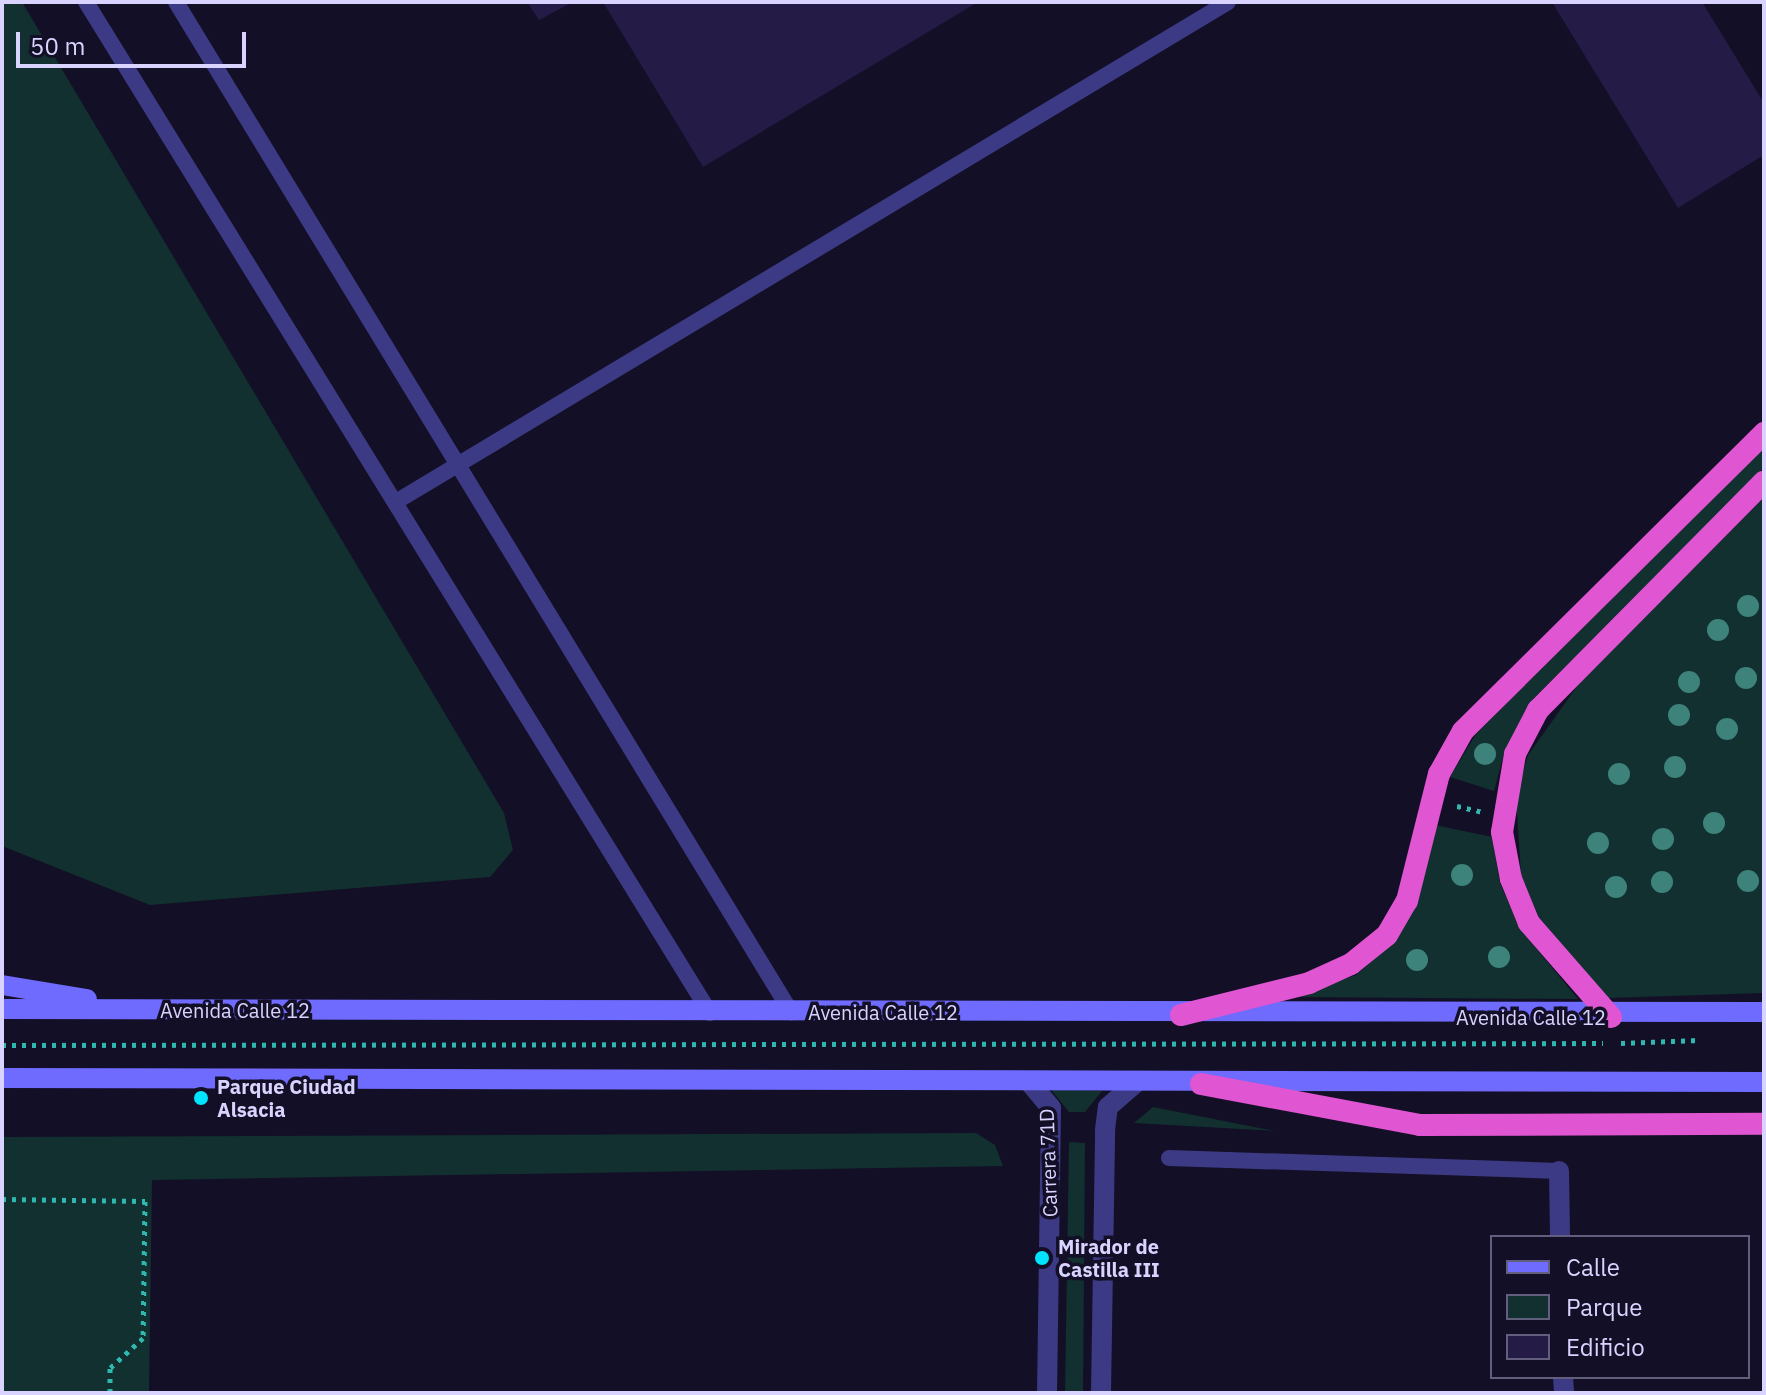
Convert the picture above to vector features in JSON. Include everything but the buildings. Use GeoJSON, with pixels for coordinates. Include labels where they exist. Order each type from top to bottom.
{"type":"FeatureCollection","features":[{"type":"Feature","properties":{"kind":"highway"},"geometry":{"type":"LineString","coordinates":[[1181,1015],[1309,983],[1351,964],[1387,935],[1407,901],[1439,774],[1463,731],[1764,433]]}},
{"type":"Feature","properties":{"kind":"highway"},"geometry":{"type":"LineString","coordinates":[[1611,1017],[1529,923],[1511,879],[1502,832],[1515,754],[1538,710],[1764,482]]}},
{"type":"Feature","properties":{"kind":"highway"},"geometry":{"type":"LineString","coordinates":[[1201,1084],[1420,1125],[1764,1124]]}},
{"type":"Feature","properties":{"kind":"main road"},"geometry":{"type":"LineString","coordinates":[[2,985],[150,1010]]}},
{"type":"Feature","properties":{"kind":"main road","name":"Avenida Calle 12"},"geometry":{"type":"LineString","coordinates":[[2,1009],[1611,1017],[1764,1012]]}},
{"type":"Feature","properties":{"kind":"main road"},"geometry":{"type":"LineString","coordinates":[[2,1078],[1031,1084],[1609,1085],[1764,1082]]}},
{"type":"Feature","properties":{"kind":"street"},"geometry":{"type":"LineString","coordinates":[[1101,1393],[1105,1130],[1108,1107],[1136,1083]]}},
{"type":"Feature","properties":{"kind":"street","name":"Carrera 71D"},"geometry":{"type":"LineString","coordinates":[[1031,1084],[1051,1108],[1047,1393]]}},
{"type":"Feature","properties":{"kind":"street"},"geometry":{"type":"LineString","coordinates":[[1559,1171],[1560,1235]]}},
{"type":"Feature","properties":{"kind":"lane"},"geometry":{"type":"LineString","coordinates":[[86,2],[399,500],[710,1013]]}},
{"type":"Feature","properties":{"kind":"lane"},"geometry":{"type":"LineString","coordinates":[[176,2],[455,467],[791,1012]]}},
{"type":"Feature","properties":{"kind":"lane"},"geometry":{"type":"LineString","coordinates":[[399,500],[1228,2]]}},
{"type":"Feature","properties":{"kind":"lane"},"geometry":{"type":"LineString","coordinates":[[1169,1158],[1559,1171]]}},
{"type":"Feature","properties":{"kind":"path"},"geometry":{"type":"LineString","coordinates":[[1441,802],[1491,814]]}},
{"type":"Feature","properties":{"kind":"path"},"geometry":{"type":"LineString","coordinates":[[2,1045],[1611,1043],[1718,1039]]}},
{"type":"Feature","properties":{"kind":"path"},"geometry":{"type":"LineString","coordinates":[[2,1199],[145,1201],[143,1338],[110,1368],[110,1393]]}},
{"type":"Feature","properties":{"kind":"green space"},"geometry":{"type":"Polygon","coordinates":[[[2,2],[22,2],[504,813],[513,850],[490,877],[150,905],[2,846],[2,2]]]}},
{"type":"Feature","properties":{"kind":"green space"},"geometry":{"type":"Polygon","coordinates":[[[1764,448],[1764,467],[1531,701],[1505,750],[1494,791],[1450,777],[1476,734],[1764,448]]]}},
{"type":"Feature","properties":{"kind":"green space"},"geometry":{"type":"Polygon","coordinates":[[[1764,498],[1764,993],[1608,998],[1539,917],[1521,875],[1516,796],[1528,755],[1583,678],[1764,498]]]}},
{"type":"Feature","properties":{"kind":"green space"},"geometry":{"type":"Polygon","coordinates":[[[1435,825],[1492,837],[1500,883],[1520,929],[1578,999],[1292,997],[1356,975],[1394,942],[1418,902],[1435,825]]]}},
{"type":"Feature","properties":{"kind":"green space"},"geometry":{"type":"Polygon","coordinates":[[[1052,1091],[1102,1091],[1085,1112],[1069,1112],[1052,1091]]]}},
{"type":"Feature","properties":{"kind":"green space"},"geometry":{"type":"Polygon","coordinates":[[[1153,1107],[1275,1131],[1134,1123],[1153,1107]]]}},
{"type":"Feature","properties":{"kind":"green space"},"geometry":{"type":"Polygon","coordinates":[[[976,1133],[995,1145],[1003,1166],[152,1180],[149,1393],[2,1393],[2,1137],[976,1133]]]}},
{"type":"Feature","properties":{"kind":"green space"},"geometry":{"type":"Polygon","coordinates":[[[1069,1142],[1085,1143],[1083,1393],[1065,1393],[1069,1142]]]}},
{"type":"Feature","properties":{"kind":"place","name":"Parque Ciudad Alsacia"},"geometry":{"type":"Point","coordinates":[201,1098]}},
{"type":"Feature","properties":{"kind":"place","name":"Mirador de Castilla III"},"geometry":{"type":"Point","coordinates":[1042,1258]}}]}
